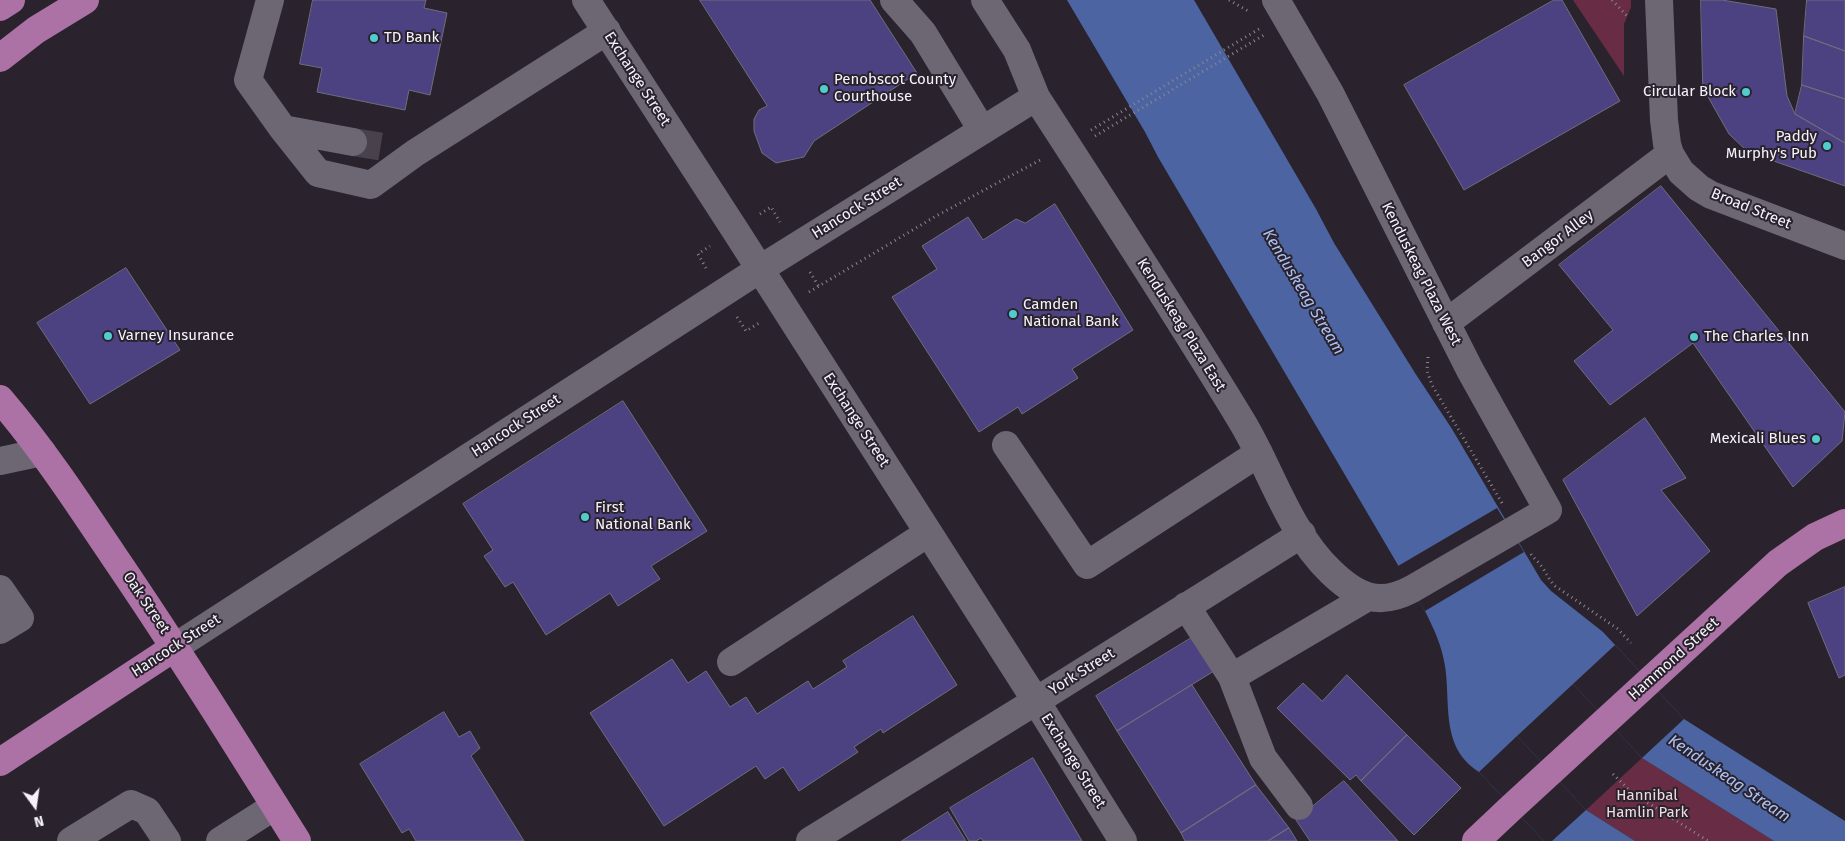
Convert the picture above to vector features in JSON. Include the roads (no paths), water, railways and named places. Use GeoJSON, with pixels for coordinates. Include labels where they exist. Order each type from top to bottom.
{"type":"FeatureCollection","features":[{"type":"Feature","properties":{"kind":"main road"},"geometry":{"type":"LineString","coordinates":[[0,7],[11,0]]}},
{"type":"Feature","properties":{"kind":"main road"},"geometry":{"type":"LineString","coordinates":[[0,58],[36,30],[85,0]]}},
{"type":"Feature","properties":{"kind":"main road","name":"Oak Street"},"geometry":{"type":"LineString","coordinates":[[0,399],[66,484],[175,647],[297,841]]}},
{"type":"Feature","properties":{"kind":"main road","name":"Hammond Street"},"geometry":{"type":"LineString","coordinates":[[1476,841],[1778,563],[1815,537],[1845,523]]}},
{"type":"Feature","properties":{"kind":"main road","name":"Hancock Street"},"geometry":{"type":"LineString","coordinates":[[0,762],[175,647]]}},
{"type":"Feature","properties":{"kind":"street"},"geometry":{"type":"LineString","coordinates":[[270,0],[248,80],[283,129],[318,173],[371,185],[415,153],[607,32]]}},
{"type":"Feature","properties":{"kind":"street","name":"Exchange Street"},"geometry":{"type":"LineString","coordinates":[[586,0],[1036,701],[1123,841]]}},
{"type":"Feature","properties":{"kind":"street"},"geometry":{"type":"LineString","coordinates":[[894,0],[923,32],[982,130]]}},
{"type":"Feature","properties":{"kind":"street","name":"Kenduskeag Plaza East"},"geometry":{"type":"LineString","coordinates":[[985,0],[1017,50],[1036,96],[1078,141],[1241,420],[1302,534],[1330,572],[1350,588],[1368,597],[1377,599],[1396,596],[1412,589],[1509,520]]}},
{"type":"Feature","properties":{"kind":"street","name":"Kenduskeag Plaza West"},"geometry":{"type":"LineString","coordinates":[[1276,0],[1330,93],[1470,370],[1548,510],[1509,520]]}},
{"type":"Feature","properties":{"kind":"street"},"geometry":{"type":"LineString","coordinates":[[1659,0],[1664,120],[1670,154]]}},
{"type":"Feature","properties":{"kind":"street","name":"Hancock Street"},"geometry":{"type":"LineString","coordinates":[[175,647],[760,269],[1036,96]]}},
{"type":"Feature","properties":{"kind":"street"},"geometry":{"type":"LineString","coordinates":[[283,129],[353,142]]}},
{"type":"Feature","properties":{"kind":"street"},"geometry":{"type":"LineString","coordinates":[[384,147],[415,153]]}},
{"type":"Feature","properties":{"kind":"street","name":"Bangor Alley"},"geometry":{"type":"LineString","coordinates":[[1446,323],[1670,154]]}},
{"type":"Feature","properties":{"kind":"street","name":"Broad Street"},"geometry":{"type":"LineString","coordinates":[[1670,154],[1675,164],[1689,180],[1711,194],[1845,246]]}},
{"type":"Feature","properties":{"kind":"street"},"geometry":{"type":"LineString","coordinates":[[1006,445],[1087,565],[1259,453]]}},
{"type":"Feature","properties":{"kind":"street"},"geometry":{"type":"LineString","coordinates":[[0,461],[42,452]]}},
{"type":"Feature","properties":{"kind":"street"},"geometry":{"type":"LineString","coordinates":[[731,662],[928,533]]}},
{"type":"Feature","properties":{"kind":"street","name":"York Street"},"geometry":{"type":"LineString","coordinates":[[810,841],[1302,534]]}},
{"type":"Feature","properties":{"kind":"street"},"geometry":{"type":"LineString","coordinates":[[0,590],[20,618],[0,630]]}},
{"type":"Feature","properties":{"kind":"street"},"geometry":{"type":"LineString","coordinates":[[1232,676],[1368,597]]}},
{"type":"Feature","properties":{"kind":"street"},"geometry":{"type":"LineString","coordinates":[[1186,606],[1232,676],[1263,758],[1299,806]]}},
{"type":"Feature","properties":{"kind":"street"},"geometry":{"type":"LineString","coordinates":[[71,841],[131,804],[147,811],[167,841]]}},
{"type":"Feature","properties":{"kind":"street"},"geometry":{"type":"LineString","coordinates":[[220,841],[275,806]]}},
{"type":"Feature","properties":{"kind":"water","name":"Kenduskeag Stream"},"geometry":{"type":"Polygon","coordinates":[[[1067,0],[1194,0],[1334,243],[1452,429],[1541,580],[1551,591],[1603,632],[1684,719],[1845,821],[1845,841],[1774,841],[1642,758],[1573,684],[1517,736],[1586,810],[1635,841],[1544,841],[1479,772],[1467,762],[1458,750],[1453,737],[1448,710],[1444,659],[1425,611],[1067,0]]]}},
{"type":"Feature","properties":{"kind":"tunnel"},"geometry":{"type":"LineString","coordinates":[[353,142],[384,147]]}},
{"type":"Feature","properties":{"kind":"place","name":"TD Bank"},"geometry":{"type":"Point","coordinates":[374,38]}},
{"type":"Feature","properties":{"kind":"place","name":"Penobscot County Courthouse"},"geometry":{"type":"Point","coordinates":[824,89]}},
{"type":"Feature","properties":{"kind":"place","name":"Circular Block"},"geometry":{"type":"Point","coordinates":[1746,92]}},
{"type":"Feature","properties":{"kind":"place","name":"Paddy Murphy's Pub"},"geometry":{"type":"Point","coordinates":[1827,146]}},
{"type":"Feature","properties":{"kind":"place","name":"Camden National Bank"},"geometry":{"type":"Point","coordinates":[1013,314]}},
{"type":"Feature","properties":{"kind":"place","name":"Varney Insurance"},"geometry":{"type":"Point","coordinates":[108,336]}},
{"type":"Feature","properties":{"kind":"place","name":"The Charles Inn"},"geometry":{"type":"Point","coordinates":[1694,337]}},
{"type":"Feature","properties":{"kind":"place","name":"Mexicali Blues"},"geometry":{"type":"Point","coordinates":[1816,439]}},
{"type":"Feature","properties":{"kind":"place","name":"First National Bank"},"geometry":{"type":"Point","coordinates":[585,517]}},
{"type":"Feature","properties":{"kind":"park label","name":"Hannibal Hamlin Park"},"geometry":{"type":"Point","coordinates":[1647,804]}}]}
